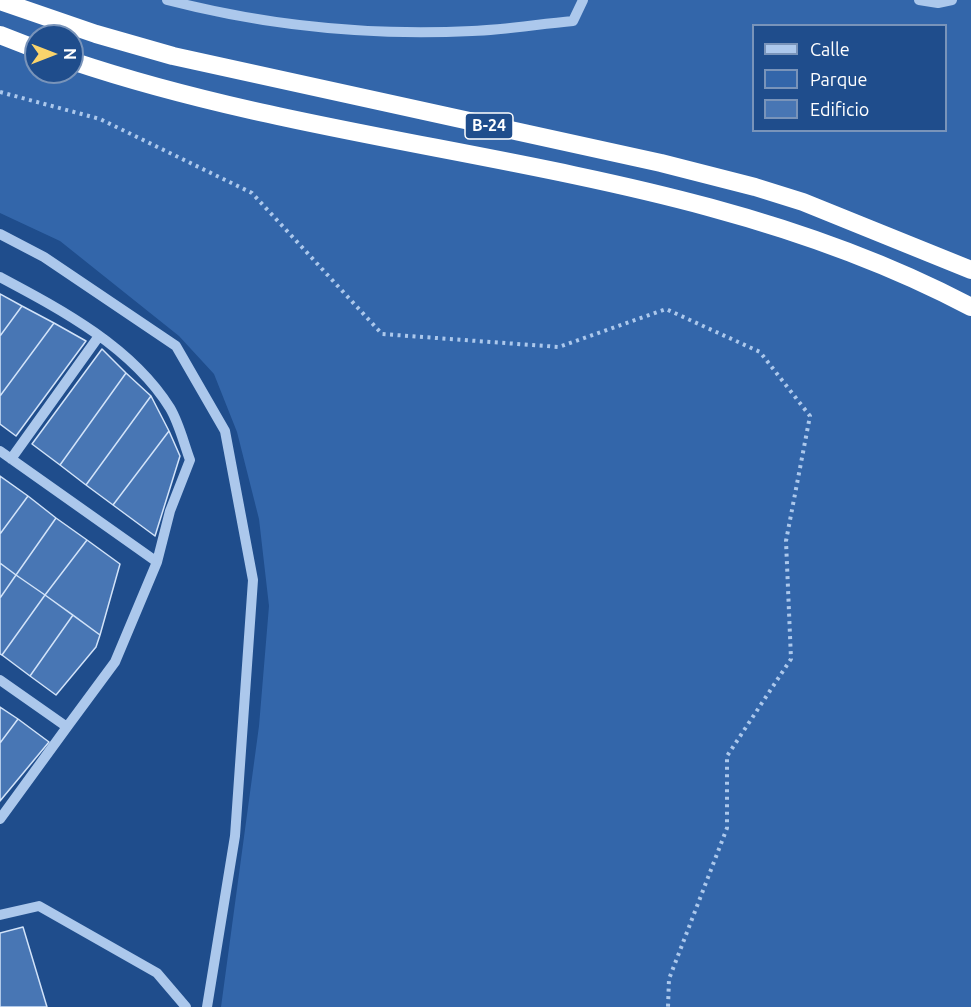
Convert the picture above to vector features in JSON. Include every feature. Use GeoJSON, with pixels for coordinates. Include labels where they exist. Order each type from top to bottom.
{"type":"FeatureCollection","features":[{"type":"Feature","properties":{"kind":"highway","name":"B-24"},"geometry":{"type":"LineString","coordinates":[[0,1],[96,34],[173,56],[661,163],[755,187],[813,206],[971,270]]}},
{"type":"Feature","properties":{"kind":"highway"},"geometry":{"type":"LineString","coordinates":[[0,35],[24,44]]}},
{"type":"Feature","properties":{"kind":"highway","name":"B-24"},"geometry":{"type":"LineString","coordinates":[[84,64],[286,117],[651,192],[744,217],[849,252],[971,308]]}},
{"type":"Feature","properties":{"kind":"street"},"geometry":{"type":"LineString","coordinates":[[167,0],[227,16],[361,32],[473,31],[573,21],[584,0]]}},
{"type":"Feature","properties":{"kind":"street"},"geometry":{"type":"LineString","coordinates":[[919,0],[938,3],[952,0]]}},
{"type":"Feature","properties":{"kind":"street"},"geometry":{"type":"LineString","coordinates":[[0,234],[44,257],[176,346],[225,431],[253,580],[235,836],[207,1007]]}},
{"type":"Feature","properties":{"kind":"street"},"geometry":{"type":"LineString","coordinates":[[0,277],[42,299],[128,358],[170,409],[190,460],[170,511],[157,562],[115,662],[0,819]]}},
{"type":"Feature","properties":{"kind":"street"},"geometry":{"type":"LineString","coordinates":[[11,459],[99,336]]}},
{"type":"Feature","properties":{"kind":"street"},"geometry":{"type":"LineString","coordinates":[[0,451],[157,562]]}},
{"type":"Feature","properties":{"kind":"street"},"geometry":{"type":"LineString","coordinates":[[0,680],[67,727]]}},
{"type":"Feature","properties":{"kind":"street"},"geometry":{"type":"LineString","coordinates":[[0,915],[39,906],[157,973],[186,1007]]}},
{"type":"Feature","properties":{"kind":"path"},"geometry":{"type":"LineString","coordinates":[[0,92],[100,118],[252,194],[382,334],[559,347],[666,309],[760,352],[810,416],[786,541],[791,659],[727,756],[727,828],[669,979],[668,1007]]}},
{"type":"Feature","properties":{"kind":"green space"},"geometry":{"type":"Polygon","coordinates":[[[0,0],[971,0],[971,1007],[221,1007],[259,726],[269,606],[259,519],[237,432],[214,374],[179,336],[60,241],[0,213],[0,0]]]}},
{"type":"Feature","properties":{"kind":"building"},"geometry":{"type":"Polygon","coordinates":[[[0,294],[22,306],[0,336],[0,294]]]}},
{"type":"Feature","properties":{"kind":"building"},"geometry":{"type":"Polygon","coordinates":[[[22,306],[54,323],[0,396],[0,336],[22,306]]]}},
{"type":"Feature","properties":{"kind":"building"},"geometry":{"type":"Polygon","coordinates":[[[54,323],[86,341],[16,436],[0,424],[0,396],[54,323]]]}},
{"type":"Feature","properties":{"kind":"building"},"geometry":{"type":"Polygon","coordinates":[[[102,349],[126,373],[60,465],[32,444],[102,349]]]}},
{"type":"Feature","properties":{"kind":"building"},"geometry":{"type":"Polygon","coordinates":[[[126,373],[151,396],[86,485],[60,465],[126,373]]]}},
{"type":"Feature","properties":{"kind":"building"},"geometry":{"type":"Polygon","coordinates":[[[151,396],[169,431],[113,505],[86,485],[151,396]]]}},
{"type":"Feature","properties":{"kind":"building"},"geometry":{"type":"Polygon","coordinates":[[[169,431],[180,456],[155,536],[113,505],[169,431]]]}},
{"type":"Feature","properties":{"kind":"building"},"geometry":{"type":"Polygon","coordinates":[[[0,476],[28,496],[0,534],[0,476]]]}},
{"type":"Feature","properties":{"kind":"building"},"geometry":{"type":"Polygon","coordinates":[[[28,496],[56,518],[16,575],[0,563],[0,534],[28,496]]]}},
{"type":"Feature","properties":{"kind":"building"},"geometry":{"type":"Polygon","coordinates":[[[56,518],[87,540],[45,595],[16,575],[56,518]]]}},
{"type":"Feature","properties":{"kind":"building"},"geometry":{"type":"Polygon","coordinates":[[[87,540],[120,564],[100,635],[45,595],[87,540]]]}},
{"type":"Feature","properties":{"kind":"building"},"geometry":{"type":"Polygon","coordinates":[[[0,563],[16,575],[0,598],[0,563]]]}},
{"type":"Feature","properties":{"kind":"building"},"geometry":{"type":"Polygon","coordinates":[[[16,575],[45,595],[2,655],[0,654],[0,598],[16,575]]]}},
{"type":"Feature","properties":{"kind":"building"},"geometry":{"type":"Polygon","coordinates":[[[45,595],[73,615],[30,676],[2,655],[45,595]]]}},
{"type":"Feature","properties":{"kind":"building"},"geometry":{"type":"Polygon","coordinates":[[[73,615],[100,635],[96,647],[56,695],[30,676],[73,615]]]}},
{"type":"Feature","properties":{"kind":"building"},"geometry":{"type":"Polygon","coordinates":[[[0,707],[18,719],[0,743],[0,707]]]}},
{"type":"Feature","properties":{"kind":"building"},"geometry":{"type":"Polygon","coordinates":[[[18,719],[49,742],[0,801],[0,743],[18,719]]]}},
{"type":"Feature","properties":{"kind":"building"},"geometry":{"type":"Polygon","coordinates":[[[23,927],[47,1007],[0,1007],[0,933],[23,927]]]}}]}
